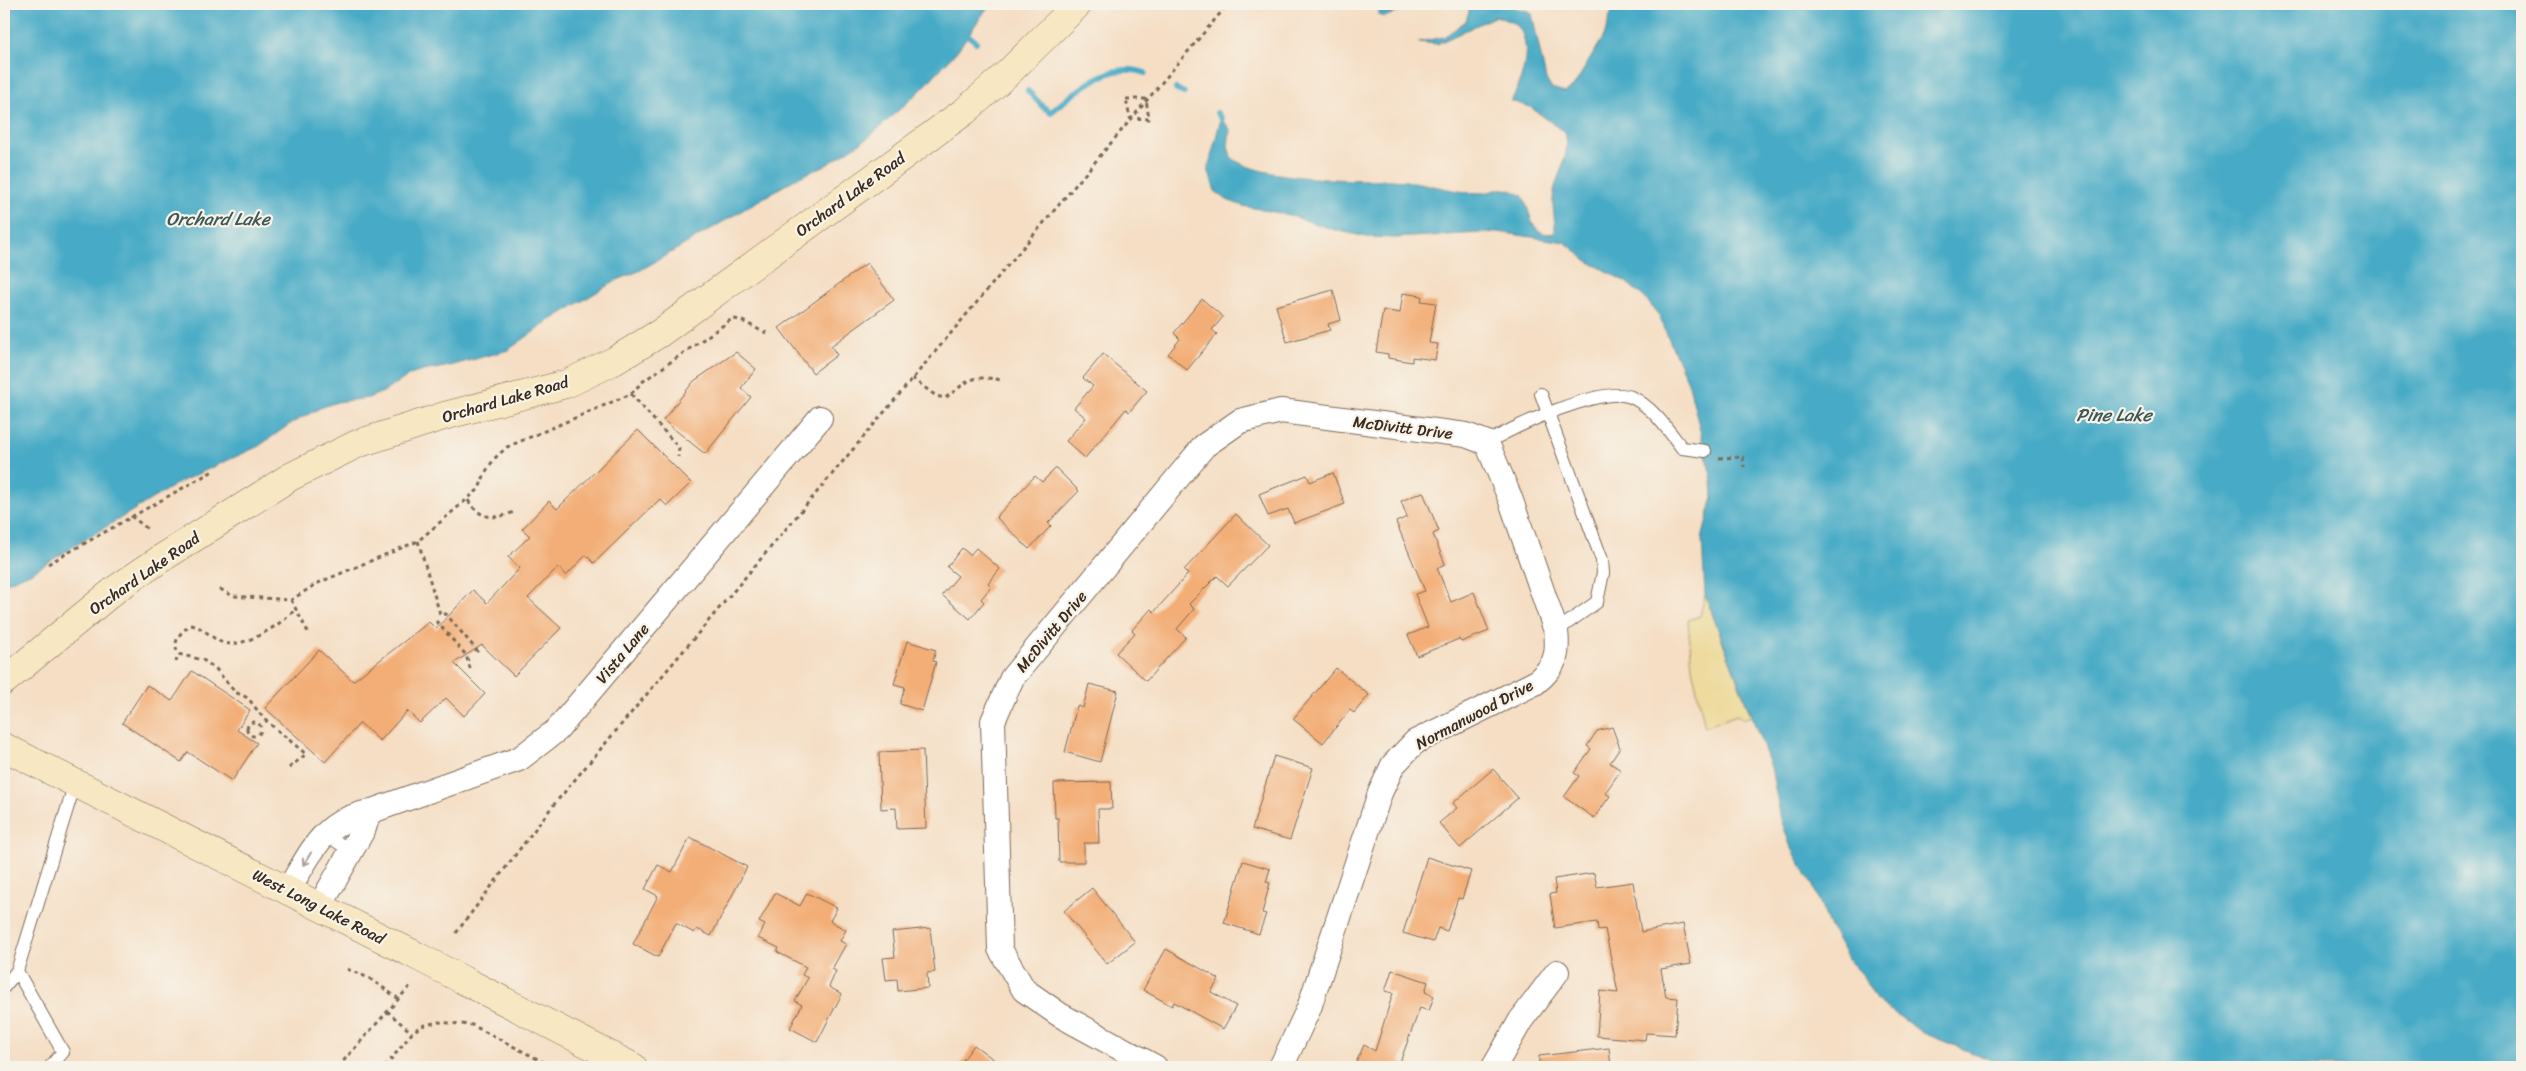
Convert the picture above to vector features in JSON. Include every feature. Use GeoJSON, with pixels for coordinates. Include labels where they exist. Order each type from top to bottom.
{"type":"FeatureCollection","features":[{"type":"Feature","properties":{"kind":"main road","name":"Orchard Lake Road"},"geometry":{"type":"LineString","coordinates":[[4,681],[116,588],[290,477],[357,444],[444,416],[566,384],[614,361],[660,332],[965,111],[1009,72],[1078,4]]}},
{"type":"Feature","properties":{"kind":"main road","name":"West Long Lake Road"},"geometry":{"type":"LineString","coordinates":[[4,747],[320,906],[633,1067]]}},
{"type":"Feature","properties":{"kind":"street","name":"McDivitt Drive"},"geometry":{"type":"LineString","coordinates":[[1155,1067],[1060,1015],[1024,990],[1000,950],[993,721],[1012,678],[1204,446],[1240,421],[1281,411],[1466,435],[1487,443]]}},
{"type":"Feature","properties":{"kind":"street","name":"Vista Lane"},"geometry":{"type":"LineString","coordinates":[[288,890],[333,825],[348,817],[369,812],[519,759],[557,730],[820,418]]}},
{"type":"Feature","properties":{"kind":"street","name":"Normanwood Drive"},"geometry":{"type":"LineString","coordinates":[[1280,1067],[1308,1008],[1380,793],[1394,765],[1416,742],[1535,683],[1549,672],[1558,650],[1556,631],[1510,498],[1487,443]]}},
{"type":"Feature","properties":{"kind":"street"},"geometry":{"type":"LineString","coordinates":[[320,906],[364,828],[369,812]]}},
{"type":"Feature","properties":{"kind":"street"},"geometry":{"type":"LineString","coordinates":[[1494,1067],[1521,1020],[1557,972]]}},
{"type":"Feature","properties":{"kind":"lane"},"geometry":{"type":"LineString","coordinates":[[1541,394],[1602,560],[1603,573],[1597,602],[1556,631]]}},
{"type":"Feature","properties":{"kind":"lane"},"geometry":{"type":"LineString","coordinates":[[1487,443],[1500,434],[1588,399],[1616,394],[1631,397],[1648,409],[1682,448],[1705,451]]}},
{"type":"Feature","properties":{"kind":"lane"},"geometry":{"type":"LineString","coordinates":[[4,986],[17,972],[75,783]]}},
{"type":"Feature","properties":{"kind":"lane"},"geometry":{"type":"LineString","coordinates":[[325,834],[351,851]]}},
{"type":"Feature","properties":{"kind":"lane"},"geometry":{"type":"LineString","coordinates":[[17,972],[63,1052],[50,1067]]}},
{"type":"Feature","properties":{"kind":"path"},"geometry":{"type":"LineString","coordinates":[[456,933],[551,808],[1130,118],[1228,4]]}},
{"type":"Feature","properties":{"kind":"path"},"geometry":{"type":"LineString","coordinates":[[1130,118],[1126,99],[1146,99]]}},
{"type":"Feature","properties":{"kind":"path"},"geometry":{"type":"LineString","coordinates":[[1130,118],[1149,119],[1146,99]]}},
{"type":"Feature","properties":{"kind":"path"},"geometry":{"type":"LineString","coordinates":[[220,590],[233,596],[291,600],[318,583],[418,541],[480,489],[485,473],[494,459],[507,447],[631,394],[642,382],[732,319],[742,321],[756,331],[768,333]]}},
{"type":"Feature","properties":{"kind":"path"},"geometry":{"type":"LineString","coordinates":[[912,378],[936,396],[945,398],[972,378],[1001,380]]}},
{"type":"Feature","properties":{"kind":"path"},"geometry":{"type":"LineString","coordinates":[[631,394],[679,448],[678,457]]}},
{"type":"Feature","properties":{"kind":"path"},"geometry":{"type":"LineString","coordinates":[[1716,458],[1743,457],[1744,466]]}},
{"type":"Feature","properties":{"kind":"path"},"geometry":{"type":"LineString","coordinates":[[48,564],[213,471]]}},
{"type":"Feature","properties":{"kind":"path"},"geometry":{"type":"LineString","coordinates":[[468,500],[478,512],[491,518],[503,517],[516,511]]}},
{"type":"Feature","properties":{"kind":"path"},"geometry":{"type":"LineString","coordinates":[[131,516],[148,530]]}},
{"type":"Feature","properties":{"kind":"path"},"geometry":{"type":"LineString","coordinates":[[418,541],[420,554],[440,614],[446,614],[479,653]]}},
{"type":"Feature","properties":{"kind":"path"},"geometry":{"type":"LineString","coordinates":[[291,600],[308,632]]}},
{"type":"Feature","properties":{"kind":"path"},"geometry":{"type":"LineString","coordinates":[[176,662],[178,654],[175,648],[178,637],[191,625],[199,626],[222,643],[237,644],[250,640],[284,620],[295,610]]}},
{"type":"Feature","properties":{"kind":"path"},"geometry":{"type":"LineString","coordinates":[[436,621],[466,656],[472,671]]}},
{"type":"Feature","properties":{"kind":"path"},"geometry":{"type":"LineString","coordinates":[[178,654],[203,660],[216,669],[235,692],[248,698],[263,717],[306,754],[289,768]]}},
{"type":"Feature","properties":{"kind":"path"},"geometry":{"type":"LineString","coordinates":[[259,724],[252,722],[248,725],[250,734],[256,736],[259,734],[261,727],[259,724],[263,717]]}},
{"type":"Feature","properties":{"kind":"path"},"geometry":{"type":"LineString","coordinates":[[347,969],[369,978],[398,998]]}},
{"type":"Feature","properties":{"kind":"path"},"geometry":{"type":"LineString","coordinates":[[338,1067],[410,986]]}},
{"type":"Feature","properties":{"kind":"path"},"geometry":{"type":"LineString","coordinates":[[387,1011],[412,1033]]}},
{"type":"Feature","properties":{"kind":"path"},"geometry":{"type":"LineString","coordinates":[[385,1067],[412,1033],[427,1024],[466,1023],[553,1067]]}},
{"type":"Feature","properties":{"kind":"sand"},"geometry":{"type":"Polygon","coordinates":[[[1705,595],[1751,716],[1743,719],[1737,715],[1705,727],[1692,668],[1688,620],[1700,616],[1705,595]]]}},
{"type":"Feature","properties":{"kind":"water","name":"Orchard Lake"},"geometry":{"type":"Polygon","coordinates":[[[4,4],[990,4],[957,51],[921,90],[869,137],[828,164],[795,179],[639,271],[615,281],[549,321],[508,350],[450,366],[422,371],[410,375],[383,392],[368,398],[337,402],[320,408],[290,424],[259,446],[178,483],[32,572],[4,584],[4,4]]]}},
{"type":"Feature","properties":{"kind":"water"},"geometry":{"type":"Polygon","coordinates":[[[1382,4],[1421,4],[1384,17],[1378,15],[1382,4]]]}},
{"type":"Feature","properties":{"kind":"water","name":"Pine Lake"},"geometry":{"type":"Polygon","coordinates":[[[1471,4],[1513,4],[1516,8],[1532,14],[1546,79],[1551,88],[1565,92],[1573,87],[1604,36],[1614,4],[2522,4],[2522,1067],[2008,1067],[1921,1032],[1876,1000],[1862,974],[1850,962],[1830,927],[1813,886],[1790,845],[1781,819],[1771,767],[1705,595],[1702,539],[1713,497],[1712,480],[1689,385],[1658,314],[1644,297],[1626,282],[1586,260],[1565,242],[1498,232],[1395,238],[1367,237],[1335,230],[1289,215],[1243,206],[1227,200],[1215,191],[1208,169],[1221,118],[1230,129],[1228,146],[1231,157],[1244,165],[1262,171],[1307,178],[1402,181],[1458,191],[1484,193],[1500,189],[1509,190],[1522,195],[1536,228],[1547,234],[1555,233],[1554,190],[1565,158],[1567,141],[1565,132],[1530,107],[1511,101],[1519,84],[1525,62],[1524,40],[1521,31],[1515,24],[1496,16],[1437,44],[1418,42],[1444,37],[1466,21],[1471,4]]]}},
{"type":"Feature","properties":{"kind":"building"},"geometry":{"type":"Polygon","coordinates":[[[867,263],[894,300],[831,346],[837,355],[813,373],[779,328],[867,263]]]}},
{"type":"Feature","properties":{"kind":"building"},"geometry":{"type":"Polygon","coordinates":[[[1333,290],[1341,320],[1328,324],[1330,330],[1287,342],[1276,306],[1333,290]]]}},
{"type":"Feature","properties":{"kind":"building"},"geometry":{"type":"Polygon","coordinates":[[[1403,293],[1422,296],[1421,301],[1436,303],[1429,343],[1438,344],[1435,360],[1412,357],[1412,362],[1388,358],[1388,354],[1376,352],[1383,310],[1400,313],[1403,293]]]}},
{"type":"Feature","properties":{"kind":"building"},"geometry":{"type":"Polygon","coordinates":[[[1202,299],[1223,317],[1212,330],[1217,334],[1187,370],[1168,354],[1180,339],[1174,333],[1202,299]]]}},
{"type":"Feature","properties":{"kind":"building"},"geometry":{"type":"Polygon","coordinates":[[[736,352],[756,369],[741,388],[751,397],[705,454],[663,420],[694,381],[736,352]]]}},
{"type":"Feature","properties":{"kind":"building"},"geometry":{"type":"Polygon","coordinates":[[[1103,354],[1147,391],[1129,412],[1126,409],[1085,458],[1066,441],[1086,418],[1074,408],[1093,386],[1083,378],[1103,354]]]}},
{"type":"Feature","properties":{"kind":"building"},"geometry":{"type":"Polygon","coordinates":[[[638,430],[691,483],[667,506],[660,499],[594,563],[586,555],[566,576],[558,567],[528,598],[561,628],[514,676],[482,645],[454,663],[485,694],[464,716],[446,698],[420,723],[407,711],[380,741],[360,723],[325,762],[265,708],[319,650],[353,681],[429,622],[436,629],[473,590],[487,603],[520,568],[508,557],[530,536],[522,529],[549,501],[557,509],[638,430]]]}},
{"type":"Feature","properties":{"kind":"building"},"geometry":{"type":"Polygon","coordinates":[[[1056,468],[1079,491],[1048,523],[1051,526],[1029,549],[996,517],[1035,476],[1042,482],[1056,468]]]}},
{"type":"Feature","properties":{"kind":"building"},"geometry":{"type":"Polygon","coordinates":[[[1333,473],[1345,504],[1294,523],[1288,509],[1268,516],[1259,494],[1307,475],[1310,482],[1333,473]]]}},
{"type":"Feature","properties":{"kind":"building"},"geometry":{"type":"Polygon","coordinates":[[[1423,492],[1439,531],[1433,534],[1445,564],[1437,568],[1451,602],[1474,592],[1489,631],[1461,642],[1459,639],[1417,656],[1408,635],[1428,627],[1415,594],[1425,591],[1396,522],[1407,517],[1401,501],[1423,492]]]}},
{"type":"Feature","properties":{"kind":"building"},"geometry":{"type":"Polygon","coordinates":[[[1236,514],[1268,545],[1228,586],[1217,576],[1189,604],[1194,609],[1177,629],[1186,637],[1146,681],[1116,653],[1135,633],[1132,630],[1151,609],[1154,612],[1188,574],[1184,570],[1236,514]]]}},
{"type":"Feature","properties":{"kind":"building"},"geometry":{"type":"Polygon","coordinates":[[[962,548],[970,555],[976,548],[1000,569],[988,584],[991,587],[981,599],[984,602],[970,619],[942,595],[958,576],[947,567],[962,548]]]}},
{"type":"Feature","properties":{"kind":"building"},"geometry":{"type":"Polygon","coordinates":[[[907,641],[936,650],[933,661],[936,662],[922,711],[900,704],[905,687],[894,684],[907,641]]]}},
{"type":"Feature","properties":{"kind":"building"},"geometry":{"type":"Polygon","coordinates":[[[1336,668],[1369,695],[1354,713],[1350,710],[1323,743],[1293,719],[1336,668]]]}},
{"type":"Feature","properties":{"kind":"building"},"geometry":{"type":"Polygon","coordinates":[[[192,671],[250,710],[237,730],[257,743],[232,781],[188,752],[181,762],[122,723],[147,685],[172,701],[192,671]]]}},
{"type":"Feature","properties":{"kind":"building"},"geometry":{"type":"Polygon","coordinates":[[[1089,684],[1118,691],[1100,762],[1065,752],[1077,706],[1083,708],[1089,684]]]}},
{"type":"Feature","properties":{"kind":"building"},"geometry":{"type":"Polygon","coordinates":[[[1612,727],[1620,748],[1610,763],[1621,770],[1605,793],[1610,796],[1594,818],[1564,797],[1579,776],[1574,773],[1591,749],[1587,746],[1597,731],[1612,727]]]}},
{"type":"Feature","properties":{"kind":"building"},"geometry":{"type":"Polygon","coordinates":[[[923,750],[926,828],[897,829],[896,808],[881,809],[879,752],[923,750]]]}},
{"type":"Feature","properties":{"kind":"building"},"geometry":{"type":"Polygon","coordinates":[[[1274,756],[1313,768],[1290,840],[1252,829],[1274,756]]]}},
{"type":"Feature","properties":{"kind":"building"},"geometry":{"type":"Polygon","coordinates":[[[1493,769],[1518,798],[1460,848],[1439,823],[1457,808],[1453,803],[1493,769]]]}},
{"type":"Feature","properties":{"kind":"building"},"geometry":{"type":"Polygon","coordinates":[[[1111,782],[1112,809],[1098,809],[1099,843],[1084,843],[1084,862],[1059,862],[1058,818],[1055,818],[1054,783],[1111,782]]]}},
{"type":"Feature","properties":{"kind":"building"},"geometry":{"type":"Polygon","coordinates":[[[690,837],[747,867],[711,936],[697,929],[694,933],[676,923],[658,957],[633,944],[658,896],[645,889],[658,865],[672,872],[690,837]]]}},
{"type":"Feature","properties":{"kind":"building"},"geometry":{"type":"Polygon","coordinates":[[[1427,857],[1471,871],[1462,899],[1458,898],[1447,931],[1438,928],[1433,942],[1403,933],[1427,857]]]}},
{"type":"Feature","properties":{"kind":"building"},"geometry":{"type":"Polygon","coordinates":[[[1243,861],[1270,869],[1266,882],[1270,883],[1262,913],[1266,914],[1259,934],[1224,923],[1243,861]]]}},
{"type":"Feature","properties":{"kind":"building"},"geometry":{"type":"Polygon","coordinates":[[[1594,873],[1597,887],[1633,882],[1641,932],[1683,924],[1691,964],[1661,969],[1666,997],[1678,998],[1675,1035],[1646,1033],[1645,1040],[1597,1036],[1600,991],[1618,993],[1605,929],[1598,930],[1597,922],[1555,928],[1550,894],[1556,893],[1554,879],[1594,873]]]}},
{"type":"Feature","properties":{"kind":"building"},"geometry":{"type":"Polygon","coordinates":[[[1092,888],[1135,942],[1107,964],[1064,911],[1092,888]]]}},
{"type":"Feature","properties":{"kind":"building"},"geometry":{"type":"Polygon","coordinates":[[[775,893],[800,906],[807,893],[837,908],[830,921],[846,930],[840,941],[846,944],[832,969],[836,971],[829,987],[842,994],[817,1042],[790,1028],[802,1005],[795,1001],[808,978],[802,975],[806,967],[777,952],[779,948],[758,938],[765,925],[759,922],[775,893]]]}},
{"type":"Feature","properties":{"kind":"building"},"geometry":{"type":"Polygon","coordinates":[[[930,928],[935,972],[927,973],[928,988],[898,991],[897,979],[886,980],[883,958],[895,957],[892,932],[930,928]]]}},
{"type":"Feature","properties":{"kind":"building"},"geometry":{"type":"Polygon","coordinates":[[[1166,949],[1219,979],[1211,992],[1236,1006],[1223,1029],[1174,1002],[1172,1006],[1143,990],[1166,949]]]}},
{"type":"Feature","properties":{"kind":"building"},"geometry":{"type":"Polygon","coordinates":[[[1392,970],[1428,982],[1425,992],[1434,996],[1429,1011],[1420,1008],[1400,1062],[1411,1067],[1354,1067],[1364,1045],[1375,1051],[1393,993],[1385,991],[1392,970]]]}},
{"type":"Feature","properties":{"kind":"building"},"geometry":{"type":"Polygon","coordinates":[[[974,1045],[1004,1067],[958,1067],[974,1045]]]}},
{"type":"Feature","properties":{"kind":"building"},"geometry":{"type":"Polygon","coordinates":[[[1609,1048],[1611,1067],[1539,1067],[1539,1056],[1609,1048]]]}},
{"type":"Feature","properties":{"kind":"waterway"},"geometry":{"type":"LineString","coordinates":[[968,35],[976,42]]}},
{"type":"Feature","properties":{"kind":"waterway"},"geometry":{"type":"LineString","coordinates":[[1028,91],[1043,107],[1051,112],[1082,87],[1106,74],[1119,70],[1145,73]]}},
{"type":"Feature","properties":{"kind":"waterway"},"geometry":{"type":"LineString","coordinates":[[1176,89],[1184,93]]}},
{"type":"Feature","properties":{"kind":"waterway"},"geometry":{"type":"LineString","coordinates":[[1217,113],[1221,118]]}}]}
